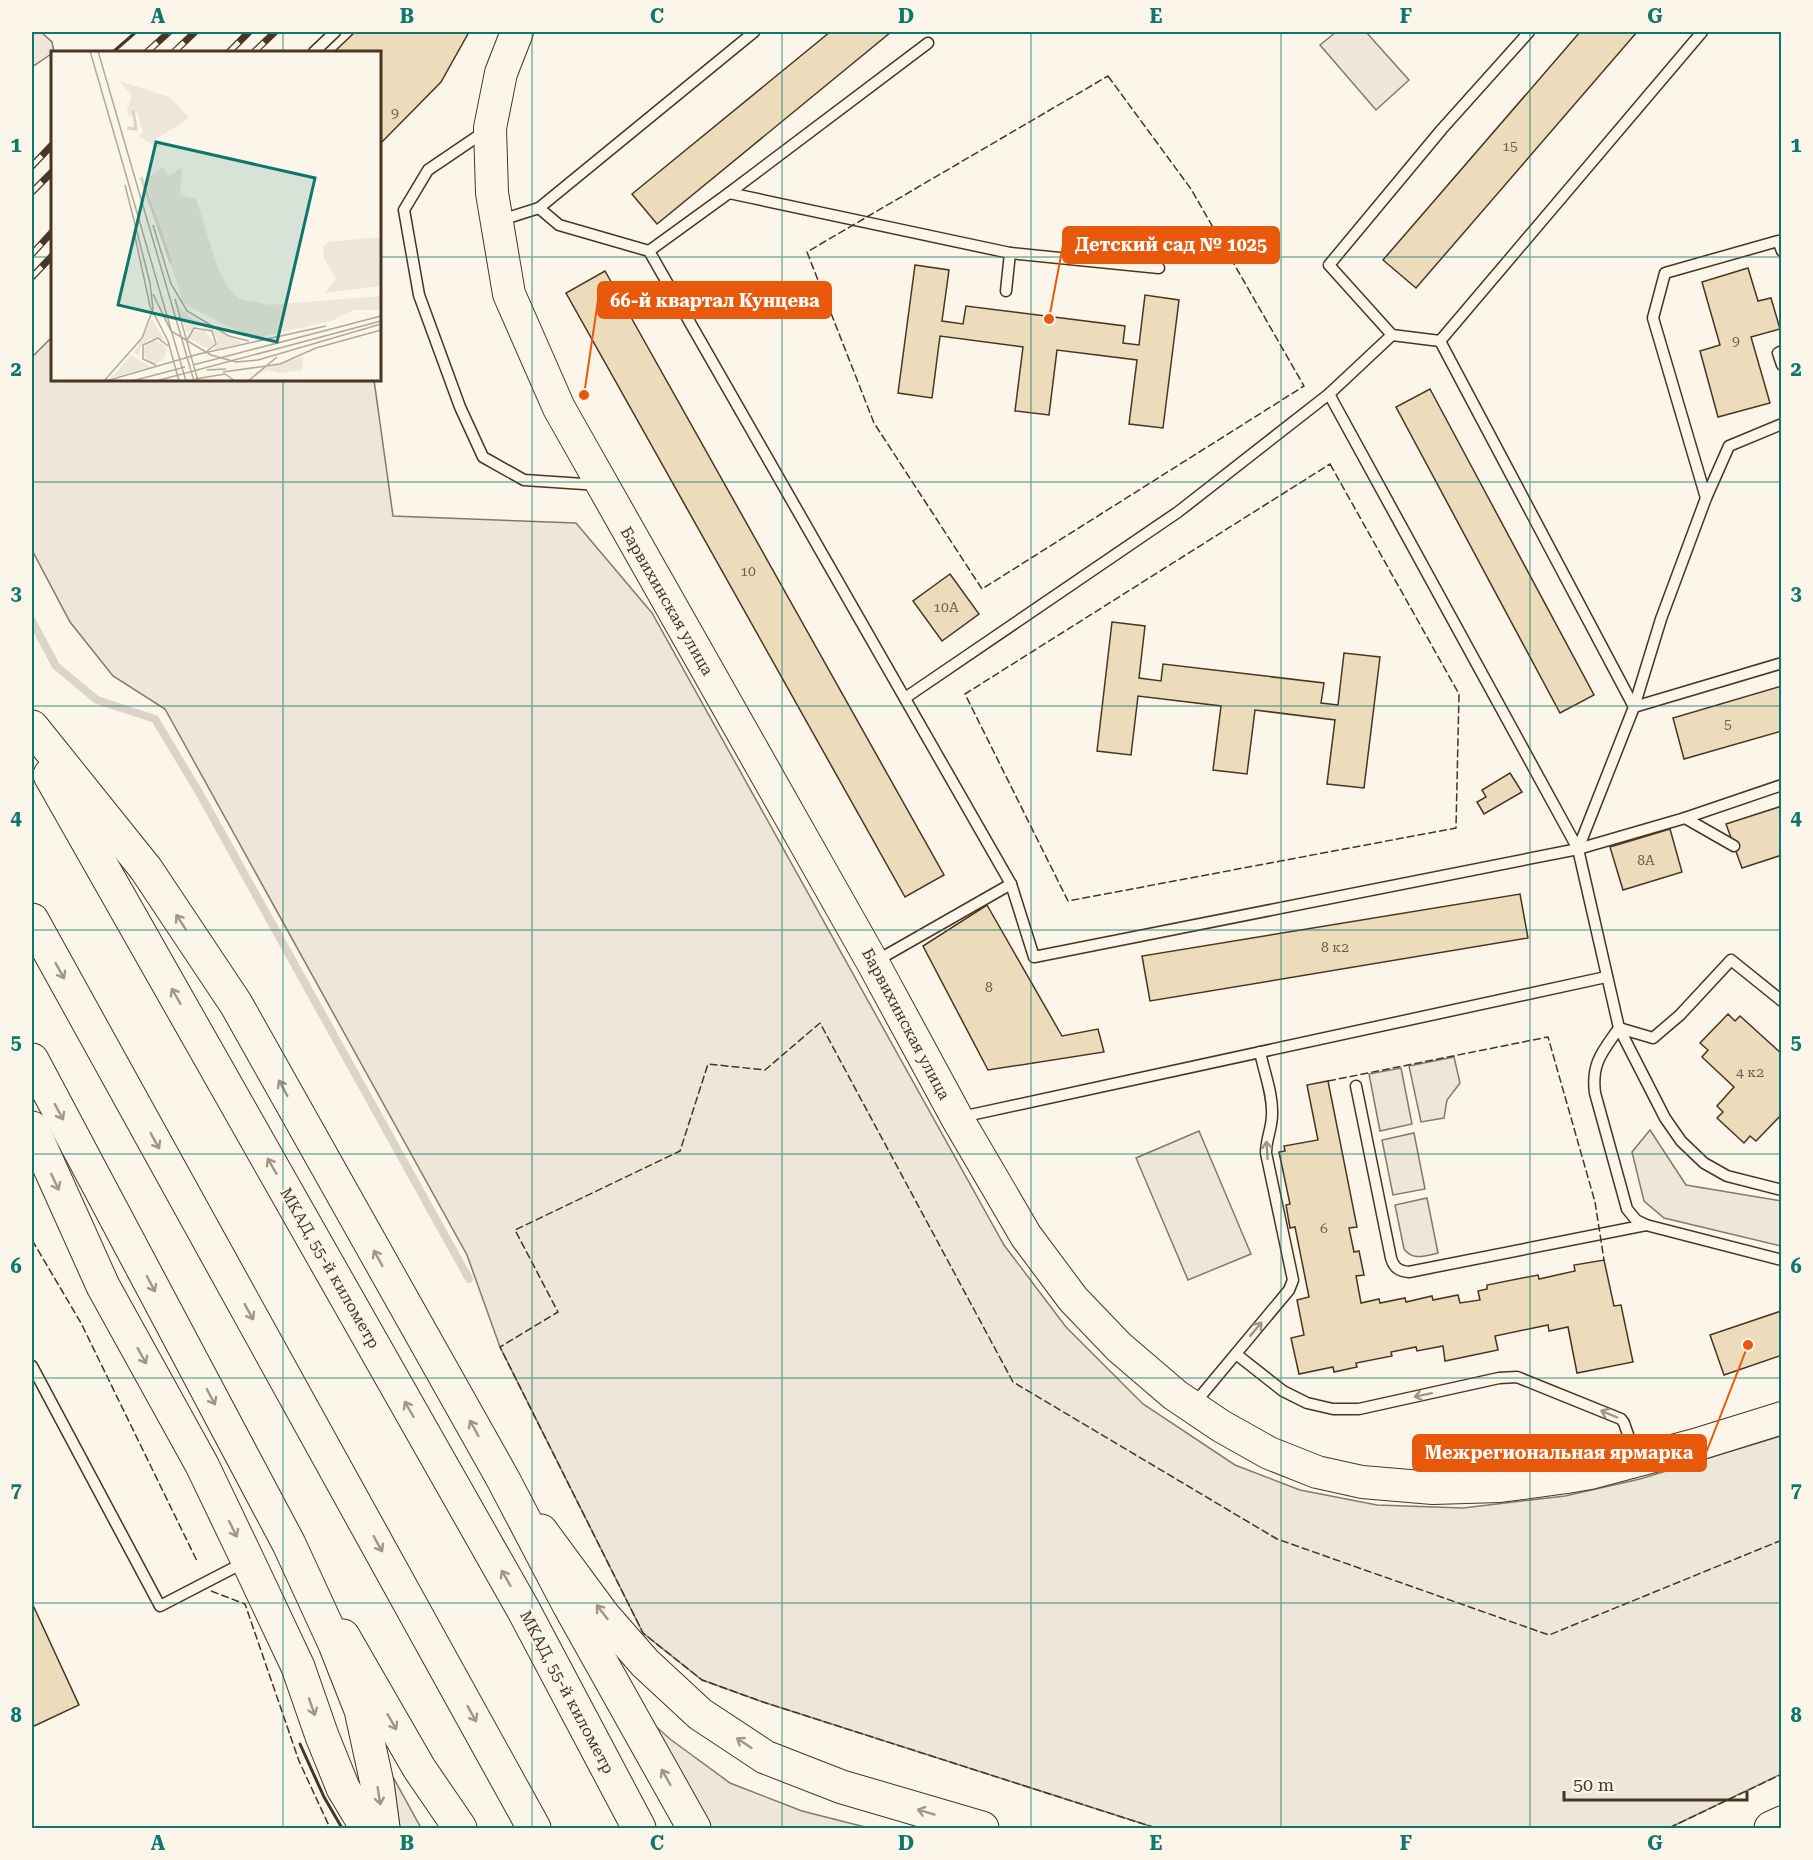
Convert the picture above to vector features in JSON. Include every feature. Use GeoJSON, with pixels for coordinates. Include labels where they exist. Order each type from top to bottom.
{"type":"FeatureCollection","features":[{"type":"Feature","properties":{"kind":"main road"},"geometry":{"type":"LineString","coordinates":[[32,727],[146,869],[236,1004],[694,1828]]}},
{"type":"Feature","properties":{"kind":"main road","name":"МКАД, 55-й километр"},"geometry":{"type":"LineString","coordinates":[[32,742],[523,1609],[639,1828]]}},
{"type":"Feature","properties":{"kind":"main road"},"geometry":{"type":"LineString","coordinates":[[32,920],[534,1828]]}},
{"type":"Feature","properties":{"kind":"main road"},"geometry":{"type":"LineString","coordinates":[[32,1060],[289,1544],[419,1768],[460,1828]]}},
{"type":"Feature","properties":{"kind":"main road"},"geometry":{"type":"LineString","coordinates":[[32,1128],[103,1286],[201,1465],[248,1561],[298,1667],[343,1788],[367,1828]]}},
{"type":"Feature","properties":{"kind":"main road"},"geometry":{"type":"LineString","coordinates":[[502,1479],[603,1615],[645,1663],[700,1714],[765,1757],[842,1787],[982,1828]]}},
{"type":"Feature","properties":{"kind":"main road"},"geometry":{"type":"LineString","coordinates":[[289,1544],[335,1644],[361,1710],[377,1783],[383,1828]]}},
{"type":"Feature","properties":{"kind":"main road"},"geometry":{"type":"LineString","coordinates":[[1771,1828],[1782,1823]]}},
{"type":"Feature","properties":{"kind":"street","name":"Барвихинская улица"},"geometry":{"type":"LineString","coordinates":[[517,32],[501,73],[490,128],[492,193],[509,294],[559,408],[873,963],[957,1118],[1026,1236],[1073,1299],[1119,1347],[1174,1395],[1221,1426],[1269,1453],[1317,1472],[1362,1482],[1433,1488],[1500,1486],[1590,1473],[1695,1445],[1782,1418]]}},
{"type":"Feature","properties":{"kind":"lane"},"geometry":{"type":"LineString","coordinates":[[315,51],[335,32]]}},
{"type":"Feature","properties":{"kind":"lane"},"geometry":{"type":"LineString","coordinates":[[496,221],[539,208],[754,32]]}},
{"type":"Feature","properties":{"kind":"lane"},"geometry":{"type":"LineString","coordinates":[[1440,342],[1392,335],[1329,265],[1442,129],[1529,32]]}},
{"type":"Feature","properties":{"kind":"lane"},"geometry":{"type":"LineString","coordinates":[[1440,342],[1702,32]]}},
{"type":"Feature","properties":{"kind":"lane"},"geometry":{"type":"LineString","coordinates":[[649,251],[729,194],[928,43]]}},
{"type":"Feature","properties":{"kind":"lane"},"geometry":{"type":"LineString","coordinates":[[490,128],[428,170],[404,210],[419,295],[460,407],[483,457],[524,480],[602,486]]}},
{"type":"Feature","properties":{"kind":"lane"},"geometry":{"type":"LineString","coordinates":[[729,194],[1010,253],[1159,268]]}},
{"type":"Feature","properties":{"kind":"lane"},"geometry":{"type":"LineString","coordinates":[[539,208],[559,225],[649,251],[1011,884],[1034,957],[1578,849],[1685,818],[1782,784]]}},
{"type":"Feature","properties":{"kind":"lane"},"geometry":{"type":"LineString","coordinates":[[1706,498],[1653,318],[1665,273],[1778,241],[1782,250]]}},
{"type":"Feature","properties":{"kind":"lane"},"geometry":{"type":"LineString","coordinates":[[1006,291],[1010,253]]}},
{"type":"Feature","properties":{"kind":"lane"},"geometry":{"type":"LineString","coordinates":[[905,698],[1178,512],[1329,394],[1392,335]]}},
{"type":"Feature","properties":{"kind":"lane"},"geometry":{"type":"LineString","coordinates":[[1440,342],[1634,707]]}},
{"type":"Feature","properties":{"kind":"lane"},"geometry":{"type":"LineString","coordinates":[[1782,351],[1778,353],[1782,365]]}},
{"type":"Feature","properties":{"kind":"lane"},"geometry":{"type":"LineString","coordinates":[[1329,394],[1578,849],[1619,1028],[1665,1118],[1681,1141],[1704,1163],[1727,1176],[1782,1191]]}},
{"type":"Feature","properties":{"kind":"lane"},"geometry":{"type":"LineString","coordinates":[[1578,849],[1634,707],[1660,620],[1706,498],[1729,446],[1782,424]]}},
{"type":"Feature","properties":{"kind":"lane"},"geometry":{"type":"LineString","coordinates":[[1634,707],[1782,663]]}},
{"type":"Feature","properties":{"kind":"lane"},"geometry":{"type":"LineString","coordinates":[[1685,818],[1734,846]]}},
{"type":"Feature","properties":{"kind":"lane"},"geometry":{"type":"LineString","coordinates":[[873,963],[1011,884]]}},
{"type":"Feature","properties":{"kind":"lane"},"geometry":{"type":"LineString","coordinates":[[1619,1028],[1653,1038],[1680,1015],[1731,960],[1782,1001]]}},
{"type":"Feature","properties":{"kind":"lane"},"geometry":{"type":"LineString","coordinates":[[957,1118],[1606,977]]}},
{"type":"Feature","properties":{"kind":"lane"},"geometry":{"type":"LineString","coordinates":[[1619,1028],[1598,1058],[1594,1086],[1627,1209],[1636,1220],[1646,1225],[1782,1260]]}},
{"type":"Feature","properties":{"kind":"lane"},"geometry":{"type":"LineString","coordinates":[[1192,1407],[1289,1290],[1293,1280],[1266,1153],[1272,1111],[1260,1052]]}},
{"type":"Feature","properties":{"kind":"lane"},"geometry":{"type":"LineString","coordinates":[[1356,1086],[1391,1258],[1396,1268],[1402,1272],[1646,1225]]}},
{"type":"Feature","properties":{"kind":"lane"},"geometry":{"type":"LineString","coordinates":[[1236,1354],[1283,1391],[1307,1403],[1333,1409],[1359,1409],[1499,1378],[1517,1377],[1621,1419],[1637,1461]]}},
{"type":"Feature","properties":{"kind":"lane"},"geometry":{"type":"LineString","coordinates":[[32,1365],[160,1606],[248,1561]]}},
{"type":"Feature","properties":{"kind":"shaded area"},"geometry":{"type":"Polygon","coordinates":[[[32,32],[41,32],[52,42],[54,51],[32,67],[32,32]]]}},
{"type":"Feature","properties":{"kind":"shaded area"},"geometry":{"type":"Polygon","coordinates":[[[1336,32],[1366,32],[1409,80],[1376,110],[1320,45],[1336,32]]]}},
{"type":"Feature","properties":{"kind":"shaded area"},"geometry":{"type":"Polygon","coordinates":[[[51,338],[51,381],[374,381],[393,516],[576,523],[652,613],[1004,1245],[1066,1327],[1143,1404],[1235,1465],[1300,1490],[1377,1505],[1463,1508],[1565,1496],[1640,1479],[1781,1436],[1781,1774],[1669,1828],[1156,1828],[763,1702],[702,1680],[643,1633],[500,1347],[467,1255],[165,709],[113,676],[70,622],[32,550],[32,357],[51,338]]]}},
{"type":"Feature","properties":{"kind":"shaded area"},"geometry":{"type":"Polygon","coordinates":[[[1454,1057],[1460,1083],[1447,1100],[1444,1118],[1421,1122],[1409,1066],[1454,1057]]]}},
{"type":"Feature","properties":{"kind":"shaded area"},"geometry":{"type":"Polygon","coordinates":[[[1401,1068],[1412,1124],[1380,1131],[1369,1074],[1401,1068]]]}},
{"type":"Feature","properties":{"kind":"shaded area"},"geometry":{"type":"Polygon","coordinates":[[[1650,1130],[1686,1185],[1781,1201],[1781,1246],[1664,1218],[1644,1201],[1632,1152],[1650,1130]]]}},
{"type":"Feature","properties":{"kind":"shaded area"},"geometry":{"type":"Polygon","coordinates":[[[1199,1131],[1251,1254],[1188,1280],[1136,1158],[1199,1131]]]}},
{"type":"Feature","properties":{"kind":"shaded area"},"geometry":{"type":"Polygon","coordinates":[[[1414,1133],[1425,1189],[1393,1195],[1382,1140],[1414,1133]]]}},
{"type":"Feature","properties":{"kind":"shaded area"},"geometry":{"type":"Polygon","coordinates":[[[1427,1198],[1438,1253],[1415,1256],[1404,1249],[1395,1205],[1427,1198]]]}},
{"type":"Feature","properties":{"kind":"shaded area"},"geometry":{"type":"Polygon","coordinates":[[[634,1707],[670,1739],[730,1783],[802,1811],[869,1828],[702,1828],[634,1707]]]}},
{"type":"Feature","properties":{"kind":"shaded area"},"geometry":{"type":"Polygon","coordinates":[[[393,1777],[421,1828],[400,1828],[393,1777]]]}},
{"type":"Feature","properties":{"kind":"building"},"geometry":{"type":"Polygon","coordinates":[[[355,32],[469,32],[441,82],[381,143],[381,51],[335,51],[355,32]]]}},
{"type":"Feature","properties":{"kind":"building"},"geometry":{"type":"Polygon","coordinates":[[[830,32],[891,32],[657,224],[632,194],[830,32]]]}},
{"type":"Feature","properties":{"kind":"building"},"geometry":{"type":"Polygon","coordinates":[[[1580,32],[1637,32],[1416,288],[1383,260],[1580,32]]]}},
{"type":"Feature","properties":{"kind":"building"},"geometry":{"type":"Polygon","coordinates":[[[915,265],[949,270],[942,321],[963,324],[966,306],[1125,326],[1123,343],[1139,345],[1145,295],[1179,300],[1163,428],[1129,424],[1137,360],[1057,350],[1049,415],[1015,411],[1023,347],[940,336],[932,398],[898,393],[915,265]]]}},
{"type":"Feature","properties":{"kind":"building"},"geometry":{"type":"Polygon","coordinates":[[[1748,268],[1758,301],[1771,298],[1780,329],[1751,337],[1770,403],[1718,417],[1700,351],[1720,345],[1702,282],[1748,268]]]}},
{"type":"Feature","properties":{"kind":"building"},"geometry":{"type":"Polygon","coordinates":[[[605,271],[944,875],[905,897],[566,293],[605,271]]]}},
{"type":"Feature","properties":{"kind":"building"},"geometry":{"type":"Polygon","coordinates":[[[1430,389],[1594,695],[1560,713],[1396,407],[1430,389]]]}},
{"type":"Feature","properties":{"kind":"building"},"geometry":{"type":"Polygon","coordinates":[[[950,574],[979,614],[942,641],[913,601],[950,574]]]}},
{"type":"Feature","properties":{"kind":"building"},"geometry":{"type":"Polygon","coordinates":[[[1112,622],[1145,626],[1139,678],[1161,681],[1163,664],[1324,683],[1321,703],[1338,705],[1344,653],[1380,657],[1364,788],[1327,784],[1335,720],[1255,710],[1247,774],[1213,770],[1221,706],[1138,696],[1131,755],[1097,751],[1112,622]]]}},
{"type":"Feature","properties":{"kind":"building"},"geometry":{"type":"Polygon","coordinates":[[[1782,686],[1782,731],[1684,759],[1673,718],[1782,686]]]}},
{"type":"Feature","properties":{"kind":"building"},"geometry":{"type":"Polygon","coordinates":[[[1510,773],[1522,792],[1484,814],[1477,802],[1486,797],[1482,790],[1510,773]]]}},
{"type":"Feature","properties":{"kind":"building"},"geometry":{"type":"Polygon","coordinates":[[[1782,806],[1782,855],[1742,868],[1726,824],[1782,806]]]}},
{"type":"Feature","properties":{"kind":"building"},"geometry":{"type":"Polygon","coordinates":[[[1670,829],[1682,872],[1623,890],[1610,847],[1670,829]]]}},
{"type":"Feature","properties":{"kind":"building"},"geometry":{"type":"Polygon","coordinates":[[[1520,894],[1528,938],[1150,1001],[1142,956],[1520,894]]]}},
{"type":"Feature","properties":{"kind":"building"},"geometry":{"type":"Polygon","coordinates":[[[987,905],[1062,1036],[1098,1029],[1104,1052],[988,1070],[923,946],[987,905]]]}},
{"type":"Feature","properties":{"kind":"building"},"geometry":{"type":"Polygon","coordinates":[[[1728,1014],[1735,1021],[1740,1016],[1782,1054],[1782,1114],[1756,1141],[1750,1136],[1744,1143],[1717,1118],[1723,1112],[1717,1106],[1734,1087],[1702,1057],[1708,1050],[1700,1043],[1728,1014]]]}},
{"type":"Feature","properties":{"kind":"building"},"geometry":{"type":"Polygon","coordinates":[[[1328,1081],[1357,1227],[1349,1228],[1354,1252],[1359,1251],[1364,1275],[1356,1276],[1361,1303],[1379,1299],[1380,1303],[1405,1298],[1406,1302],[1432,1296],[1433,1300],[1458,1295],[1460,1303],[1480,1300],[1478,1291],[1487,1289],[1487,1285],[1538,1275],[1539,1279],[1575,1271],[1574,1265],[1604,1260],[1614,1306],[1621,1305],[1633,1362],[1577,1373],[1568,1327],[1549,1331],[1548,1325],[1495,1336],[1498,1350],[1445,1361],[1443,1346],[1417,1351],[1416,1347],[1391,1352],[1392,1356],[1356,1363],[1357,1367],[1334,1372],[1333,1367],[1299,1374],[1291,1338],[1304,1335],[1297,1300],[1309,1297],[1295,1227],[1290,1228],[1286,1205],[1290,1204],[1279,1152],[1285,1151],[1284,1146],[1318,1140],[1307,1085],[1328,1081]]]}},
{"type":"Feature","properties":{"kind":"building"},"geometry":{"type":"Polygon","coordinates":[[[1781,1311],[1782,1355],[1724,1375],[1710,1335],[1781,1311]]]}},
{"type":"Feature","properties":{"kind":"building"},"geometry":{"type":"Polygon","coordinates":[[[32,1603],[79,1705],[32,1727],[32,1603]]]}},
{"type":"Feature","properties":{"kind":"waterway"},"geometry":{"type":"LineString","coordinates":[[32,621],[56,666],[97,700],[155,719],[200,794],[469,1279]]}},
{"type":"Feature","properties":{"kind":"railway"},"geometry":{"type":"LineString","coordinates":[[148,51],[169,32]]}},
{"type":"Feature","properties":{"kind":"railway"},"geometry":{"type":"LineString","coordinates":[[175,51],[195,32]]}},
{"type":"Feature","properties":{"kind":"railway"},"geometry":{"type":"LineString","coordinates":[[230,51],[249,32]]}},
{"type":"Feature","properties":{"kind":"railway"},"geometry":{"type":"LineString","coordinates":[[255,51],[275,32]]}},
{"type":"Feature","properties":{"kind":"railway"},"geometry":{"type":"LineString","coordinates":[[32,166],[51,146]]}},
{"type":"Feature","properties":{"kind":"railway"},"geometry":{"type":"LineString","coordinates":[[32,192],[51,173]]}},
{"type":"Feature","properties":{"kind":"railway"},"geometry":{"type":"LineString","coordinates":[[32,254],[51,233]]}},
{"type":"Feature","properties":{"kind":"railway"},"geometry":{"type":"LineString","coordinates":[[32,277],[51,257]]}},
{"type":"Feature","properties":{"kind":"fence"},"geometry":{"type":"LineString","coordinates":[[1108,76],[1191,189],[1304,386],[982,589],[874,423],[807,252],[1108,76]]}},
{"type":"Feature","properties":{"kind":"fence"},"geometry":{"type":"LineString","coordinates":[[1330,464],[1459,694],[1456,828],[1068,901],[965,694],[1330,464]]}},
{"type":"Feature","properties":{"kind":"fence"},"geometry":{"type":"LineString","coordinates":[[1156,1828],[763,1702],[702,1680],[643,1633],[500,1347],[558,1312],[515,1230],[680,1151],[708,1064],[765,1070],[820,1023],[1013,1382],[1277,1539],[1549,1635],[1782,1540]]}},
{"type":"Feature","properties":{"kind":"fence"},"geometry":{"type":"LineString","coordinates":[[1328,1081],[1548,1037],[1595,1202],[1604,1260]]}},
{"type":"Feature","properties":{"kind":"fence"},"geometry":{"type":"LineString","coordinates":[[32,1240],[81,1323],[197,1561]]}},
{"type":"Feature","properties":{"kind":"fence"},"geometry":{"type":"LineString","coordinates":[[211,1591],[245,1604],[299,1761],[330,1828]]}},
{"type":"Feature","properties":{"kind":"fence"},"geometry":{"type":"LineString","coordinates":[[1669,1828],[1782,1774]]}},
{"type":"Feature","properties":{"kind":"wall"},"geometry":{"type":"LineString","coordinates":[[114,51],[136,32]]}},
{"type":"Feature","properties":{"kind":"wall"},"geometry":{"type":"LineString","coordinates":[[300,1744],[324,1797],[342,1828]]}},
{"type":"Feature","properties":{"kind":"place","name":"Детский сад № 1025"},"geometry":{"type":"Point","coordinates":[1049,319]}},
{"type":"Feature","properties":{"kind":"place","name":"66-й квартал Кунцева"},"geometry":{"type":"Point","coordinates":[584,395]}},
{"type":"Feature","properties":{"kind":"place","name":"Межрегиональная ярмарка"},"geometry":{"type":"Point","coordinates":[1748,1345]}}]}
